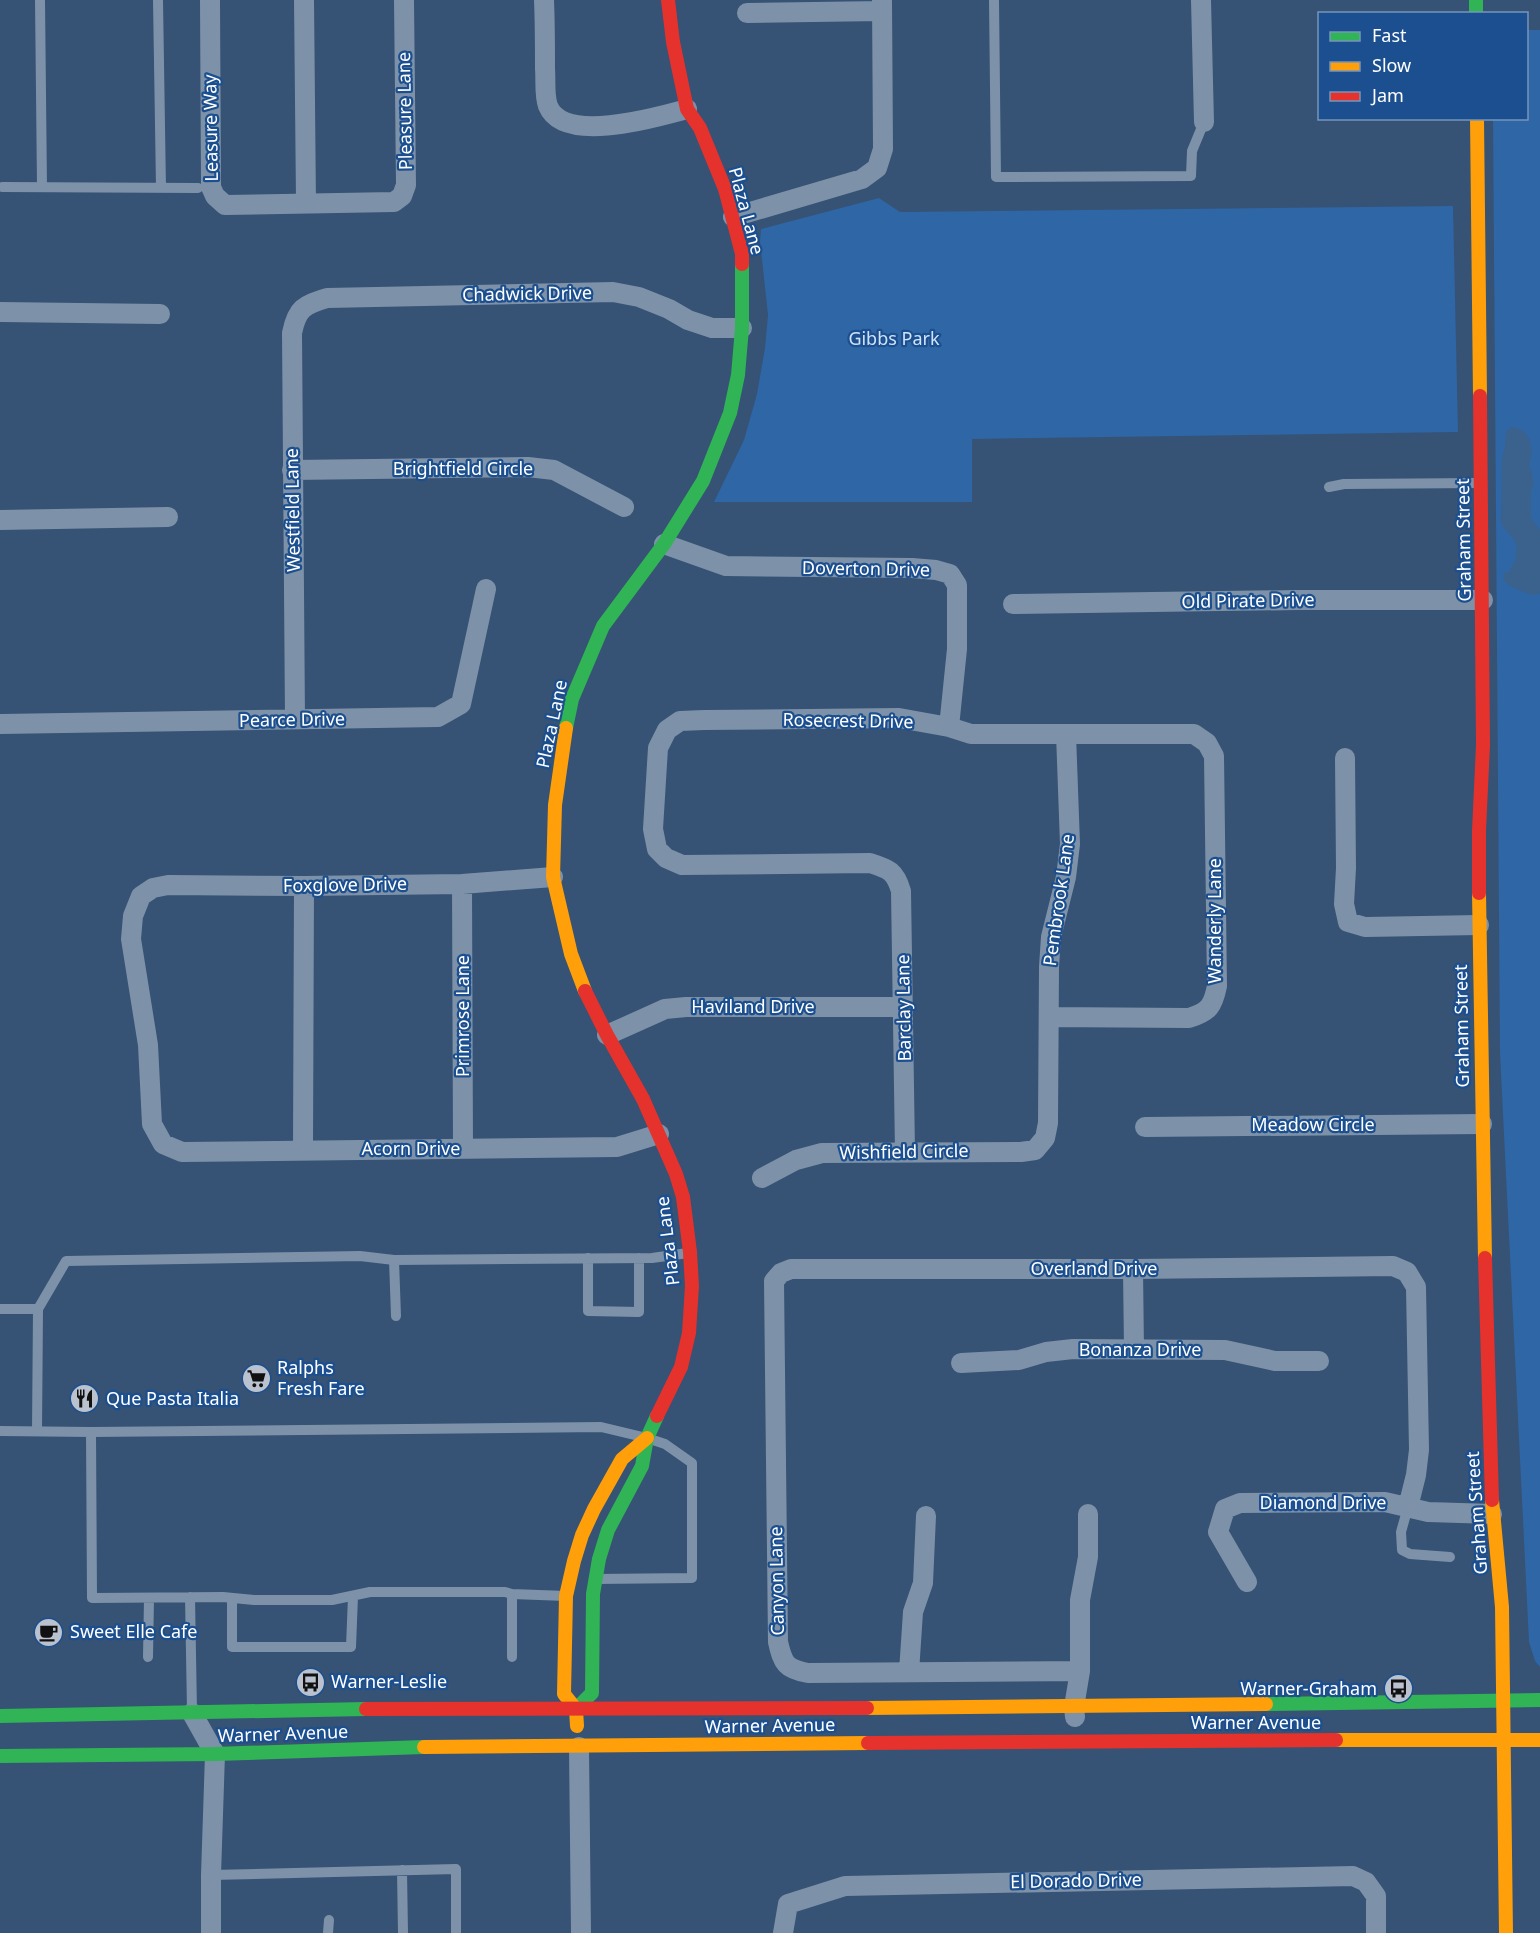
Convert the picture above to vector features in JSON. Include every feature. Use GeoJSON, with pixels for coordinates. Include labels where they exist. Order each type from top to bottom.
{"type":"FeatureCollection","features":[{"type":"Feature","properties":{"kind":"street","name":"Leasure Way"},"geometry":{"type":"LineString","coordinates":[[210,0],[211,187],[214,196],[225,205],[306,203]]}},
{"type":"Feature","properties":{"kind":"street"},"geometry":{"type":"LineString","coordinates":[[304,0],[306,203]]}},
{"type":"Feature","properties":{"kind":"street","name":"Pleasure Lane"},"geometry":{"type":"LineString","coordinates":[[306,203],[394,202],[402,196],[406,185],[404,0]]}},
{"type":"Feature","properties":{"kind":"street"},"geometry":{"type":"LineString","coordinates":[[544,0],[546,92],[549,107],[553,112],[567,122],[594,126],[634,122],[687,109]]}},
{"type":"Feature","properties":{"kind":"street","name":"Plaza Lane"},"geometry":{"type":"LineString","coordinates":[[576,1709],[592,1693],[593,1594],[599,1559],[609,1530],[642,1466],[647,1438],[681,1366],[689,1333],[692,1286],[683,1197],[676,1174],[643,1100],[585,991],[571,954],[553,877],[553,833],[557,793],[572,699],[603,626],[664,544],[703,481],[730,413],[738,375],[742,328],[742,254],[725,189],[700,128],[687,109],[673,42],[668,0]]}},
{"type":"Feature","properties":{"kind":"street"},"geometry":{"type":"LineString","coordinates":[[1201,0],[1204,122]]}},
{"type":"Feature","properties":{"kind":"street"},"geometry":{"type":"LineString","coordinates":[[733,217],[862,179],[877,168],[883,149],[882,6],[747,13]]}},
{"type":"Feature","properties":{"kind":"street","name":"Graham Street"},"geometry":{"type":"LineString","coordinates":[[1477,120],[1483,600],[1483,745],[1479,831],[1482,1124],[1492,1514],[1502,1607],[1506,1933]]}},
{"type":"Feature","properties":{"kind":"street","name":"Chadwick Drive"},"geometry":{"type":"LineString","coordinates":[[306,305],[327,298],[613,292],[639,297],[669,309],[688,320],[712,328],[742,328]]}},
{"type":"Feature","properties":{"kind":"street","name":"Westfield Lane"},"geometry":{"type":"LineString","coordinates":[[295,720],[292,333],[295,318],[306,305]]}},
{"type":"Feature","properties":{"kind":"street"},"geometry":{"type":"LineString","coordinates":[[0,312],[160,314]]}},
{"type":"Feature","properties":{"kind":"street","name":"Brightfield Circle"},"geometry":{"type":"LineString","coordinates":[[292,470],[528,467],[546,469],[575,479],[624,507]]}},
{"type":"Feature","properties":{"kind":"street"},"geometry":{"type":"LineString","coordinates":[[0,520],[168,518]]}},
{"type":"Feature","properties":{"kind":"street","name":"Doverton Drive"},"geometry":{"type":"LineString","coordinates":[[664,544],[726,566],[912,568],[950,574],[957,585],[957,649],[949,727]]}},
{"type":"Feature","properties":{"kind":"street","name":"Pearce Drive"},"geometry":{"type":"LineString","coordinates":[[0,724],[438,717],[461,705],[486,589]]}},
{"type":"Feature","properties":{"kind":"street","name":"Old Pirate Drive"},"geometry":{"type":"LineString","coordinates":[[1013,604],[1483,600]]}},
{"type":"Feature","properties":{"kind":"street","name":"Rosecrest Drive"},"geometry":{"type":"LineString","coordinates":[[889,869],[870,863],[682,865],[666,858],[657,849],[653,829],[658,748],[667,730],[680,721],[898,718],[949,727],[971,734],[1194,734],[1207,743]]}},
{"type":"Feature","properties":{"kind":"street","name":"Pembrook Lane"},"geometry":{"type":"LineString","coordinates":[[1045,1138],[1048,1123],[1051,937],[1066,877],[1070,844],[1066,734]]}},
{"type":"Feature","properties":{"kind":"street","name":"Wanderly Lane"},"geometry":{"type":"LineString","coordinates":[[1049,1017],[1189,1018],[1201,1014],[1214,1002],[1217,986],[1214,756],[1207,743]]}},
{"type":"Feature","properties":{"kind":"street"},"geometry":{"type":"LineString","coordinates":[[1345,758],[1344,904],[1348,922],[1365,927],[1479,924]]}},
{"type":"Feature","properties":{"kind":"street","name":"Barclay Lane"},"geometry":{"type":"LineString","coordinates":[[889,869],[898,879],[901,891],[905,1152]]}},
{"type":"Feature","properties":{"kind":"street","name":"Foxglove Drive"},"geometry":{"type":"LineString","coordinates":[[163,1144],[152,1124],[148,1045],[131,939],[133,916],[141,896],[153,888],[168,885],[462,884],[553,877]]}},
{"type":"Feature","properties":{"kind":"street","name":"Primrose Lane"},"geometry":{"type":"LineString","coordinates":[[462,884],[464,1148]]}},
{"type":"Feature","properties":{"kind":"street"},"geometry":{"type":"LineString","coordinates":[[303,1150],[304,886]]}},
{"type":"Feature","properties":{"kind":"street","name":"Haviland Drive"},"geometry":{"type":"LineString","coordinates":[[607,1035],[665,1009],[686,1006],[904,1006]]}},
{"type":"Feature","properties":{"kind":"street","name":"Meadow Circle"},"geometry":{"type":"LineString","coordinates":[[1145,1127],[1482,1124]]}},
{"type":"Feature","properties":{"kind":"street","name":"Acorn Drive"},"geometry":{"type":"LineString","coordinates":[[163,1144],[182,1152],[617,1147],[658,1134]]}},
{"type":"Feature","properties":{"kind":"street","name":"Wishfield Circle"},"geometry":{"type":"LineString","coordinates":[[762,1178],[796,1160],[822,1154],[1021,1152],[1035,1150],[1045,1138]]}},
{"type":"Feature","properties":{"kind":"street","name":"Overland Drive"},"geometry":{"type":"LineString","coordinates":[[781,1273],[791,1269],[1393,1266],[1407,1272],[1416,1287],[1419,1450],[1408,1507]]}},
{"type":"Feature","properties":{"kind":"street"},"geometry":{"type":"LineString","coordinates":[[1133,1269],[1134,1350]]}},
{"type":"Feature","properties":{"kind":"street","name":"Canyon Lane"},"geometry":{"type":"LineString","coordinates":[[781,1273],[774,1281],[774,1293],[778,1642],[782,1659],[792,1670],[808,1673],[1080,1671]]}},
{"type":"Feature","properties":{"kind":"street","name":"Bonanza Drive"},"geometry":{"type":"LineString","coordinates":[[961,1363],[1019,1360],[1046,1352],[1073,1349],[1225,1350],[1275,1361],[1319,1361]]}},
{"type":"Feature","properties":{"kind":"street","name":"Plaza Lane"},"geometry":{"type":"LineString","coordinates":[[579,1747],[576,1709],[564,1694],[566,1596],[582,1535],[594,1509],[622,1459],[647,1438]]}},
{"type":"Feature","properties":{"kind":"street","name":"Diamond Drive"},"geometry":{"type":"LineString","coordinates":[[1247,1582],[1218,1532],[1225,1509],[1240,1503],[1385,1502],[1428,1512],[1492,1514]]}},
{"type":"Feature","properties":{"kind":"street"},"geometry":{"type":"LineString","coordinates":[[1075,1741],[1074,1707],[1080,1671],[1080,1600],[1088,1557],[1089,1514]]}},
{"type":"Feature","properties":{"kind":"street"},"geometry":{"type":"LineString","coordinates":[[909,1672],[913,1612],[923,1583],[926,1516]]}},
{"type":"Feature","properties":{"kind":"street","name":"Warner Avenue"},"geometry":{"type":"LineString","coordinates":[[0,1716],[359,1709],[1074,1707],[1540,1700]]}},
{"type":"Feature","properties":{"kind":"street"},"geometry":{"type":"LineString","coordinates":[[192,1713],[216,1754],[211,1933]]}},
{"type":"Feature","properties":{"kind":"street","name":"Warner Avenue"},"geometry":{"type":"LineString","coordinates":[[0,1756],[216,1754],[425,1747],[1075,1741],[1540,1740]]}},
{"type":"Feature","properties":{"kind":"street"},"geometry":{"type":"LineString","coordinates":[[579,1747],[581,1933]]}},
{"type":"Feature","properties":{"kind":"street","name":"El Dorado Drive"},"geometry":{"type":"LineString","coordinates":[[783,1933],[788,1904],[845,1886],[1353,1876],[1366,1882],[1376,1896],[1376,1933]]}},
{"type":"Feature","properties":{"kind":"lane"},"geometry":{"type":"LineString","coordinates":[[40,0],[42,187]]}},
{"type":"Feature","properties":{"kind":"lane"},"geometry":{"type":"LineString","coordinates":[[158,0],[161,188]]}},
{"type":"Feature","properties":{"kind":"lane"},"geometry":{"type":"LineString","coordinates":[[994,0],[996,177],[1191,176],[1192,151],[1204,122]]}},
{"type":"Feature","properties":{"kind":"lane"},"geometry":{"type":"LineString","coordinates":[[2,187],[198,188]]}},
{"type":"Feature","properties":{"kind":"lane"},"geometry":{"type":"LineString","coordinates":[[1329,487],[1344,484],[1482,483]]}},
{"type":"Feature","properties":{"kind":"lane"},"geometry":{"type":"LineString","coordinates":[[37,1431],[38,1309],[66,1261],[360,1256],[394,1260],[639,1258],[690,1252]]}},
{"type":"Feature","properties":{"kind":"lane"},"geometry":{"type":"LineString","coordinates":[[588,1258],[588,1311],[639,1312],[639,1258]]}},
{"type":"Feature","properties":{"kind":"lane"},"geometry":{"type":"LineString","coordinates":[[394,1260],[396,1316]]}},
{"type":"Feature","properties":{"kind":"lane"},"geometry":{"type":"LineString","coordinates":[[0,1309],[38,1309]]}},
{"type":"Feature","properties":{"kind":"lane"},"geometry":{"type":"LineString","coordinates":[[0,1431],[601,1427],[665,1444],[692,1463],[692,1578],[595,1579]]}},
{"type":"Feature","properties":{"kind":"lane"},"geometry":{"type":"LineString","coordinates":[[91,1432],[92,1598],[190,1597],[332,1600],[370,1592],[505,1592],[566,1596]]}},
{"type":"Feature","properties":{"kind":"lane"},"geometry":{"type":"LineString","coordinates":[[1408,1507],[1401,1532],[1402,1550],[1410,1554],[1450,1557]]}},
{"type":"Feature","properties":{"kind":"lane"},"geometry":{"type":"LineString","coordinates":[[512,1594],[512,1657]]}},
{"type":"Feature","properties":{"kind":"lane"},"geometry":{"type":"LineString","coordinates":[[232,1598],[232,1647],[351,1647],[352,1596]]}},
{"type":"Feature","properties":{"kind":"lane"},"geometry":{"type":"LineString","coordinates":[[190,1597],[192,1713]]}},
{"type":"Feature","properties":{"kind":"lane"},"geometry":{"type":"LineString","coordinates":[[148,1657],[149,1598]]}},
{"type":"Feature","properties":{"kind":"lane"},"geometry":{"type":"LineString","coordinates":[[211,1875],[456,1869],[456,1933]]}},
{"type":"Feature","properties":{"kind":"lane"},"geometry":{"type":"LineString","coordinates":[[402,1870],[403,1933]]}},
{"type":"Feature","properties":{"kind":"lane"},"geometry":{"type":"LineString","coordinates":[[328,1933],[329,1920]]}},
{"type":"Feature","properties":{"kind":"green space"},"geometry":{"type":"Polygon","coordinates":[[[1528,30],[1540,30],[1540,1667],[1535,1661],[1529,1642],[1500,1053],[1493,120],[1528,120],[1528,30]]]}},
{"type":"Feature","properties":{"kind":"green space","name":"Gibbs Park"},"geometry":{"type":"Polygon","coordinates":[[[879,198],[900,212],[1453,206],[1458,432],[972,439],[972,502],[714,502],[744,440],[757,394],[765,348],[768,315],[760,241],[761,229],[879,198]]]}},
{"type":"Feature","properties":{"kind":"shaded area"},"geometry":{"type":"Polygon","coordinates":[[[1512,427],[1524,432],[1531,447],[1529,465],[1534,483],[1531,491],[1531,518],[1540,530],[1540,593],[1536,595],[1511,586],[1504,578],[1504,573],[1509,572],[1516,559],[1517,550],[1515,541],[1501,522],[1502,457],[1506,431],[1512,427]]]}},
{"type":"Feature","properties":{"kind":"traffic: fast"},"geometry":{"type":"LineString","coordinates":[[1476,0],[1476,12]]}},
{"type":"Feature","properties":{"kind":"traffic: fast"},"geometry":{"type":"LineString","coordinates":[[566,728],[572,699],[603,626],[664,544],[703,481],[730,413],[738,375],[742,328],[742,264]]}},
{"type":"Feature","properties":{"kind":"traffic: fast"},"geometry":{"type":"LineString","coordinates":[[576,1709],[592,1693],[593,1594],[599,1559],[608,1530],[642,1466],[647,1438],[657,1416]]}},
{"type":"Feature","properties":{"kind":"traffic: fast"},"geometry":{"type":"LineString","coordinates":[[1266,1704],[1540,1700]]}},
{"type":"Feature","properties":{"kind":"traffic: fast"},"geometry":{"type":"LineString","coordinates":[[0,1716],[366,1709]]}},
{"type":"Feature","properties":{"kind":"traffic: fast"},"geometry":{"type":"LineString","coordinates":[[0,1756],[215,1754],[424,1747]]}},
{"type":"Feature","properties":{"kind":"traffic: slow"},"geometry":{"type":"LineString","coordinates":[[1477,120],[1480,396]]}},
{"type":"Feature","properties":{"kind":"traffic: slow"},"geometry":{"type":"LineString","coordinates":[[566,728],[555,805],[553,877],[571,954],[585,991]]}},
{"type":"Feature","properties":{"kind":"traffic: slow"},"geometry":{"type":"LineString","coordinates":[[1479,893],[1485,1258]]}},
{"type":"Feature","properties":{"kind":"traffic: slow"},"geometry":{"type":"LineString","coordinates":[[577,1726],[576,1709],[564,1694],[566,1596],[574,1561],[582,1535],[594,1509],[622,1459],[647,1438]]}},
{"type":"Feature","properties":{"kind":"traffic: slow"},"geometry":{"type":"LineString","coordinates":[[1492,1500],[1502,1607],[1506,1933]]}},
{"type":"Feature","properties":{"kind":"traffic: slow"},"geometry":{"type":"LineString","coordinates":[[867,1708],[1266,1704]]}},
{"type":"Feature","properties":{"kind":"traffic: slow"},"geometry":{"type":"LineString","coordinates":[[1336,1740],[1540,1740]]}},
{"type":"Feature","properties":{"kind":"traffic: slow"},"geometry":{"type":"LineString","coordinates":[[424,1747],[868,1743]]}},
{"type":"Feature","properties":{"kind":"traffic: jam"},"geometry":{"type":"LineString","coordinates":[[668,0],[673,42],[687,109],[700,128],[725,189],[742,254],[742,264]]}},
{"type":"Feature","properties":{"kind":"traffic: jam"},"geometry":{"type":"LineString","coordinates":[[1479,893],[1483,745],[1480,396]]}},
{"type":"Feature","properties":{"kind":"traffic: jam"},"geometry":{"type":"LineString","coordinates":[[585,991],[643,1099],[676,1174],[683,1197],[692,1286],[689,1333],[681,1367],[657,1416]]}},
{"type":"Feature","properties":{"kind":"traffic: jam"},"geometry":{"type":"LineString","coordinates":[[1485,1258],[1492,1500]]}},
{"type":"Feature","properties":{"kind":"traffic: jam"},"geometry":{"type":"LineString","coordinates":[[366,1709],[867,1708]]}},
{"type":"Feature","properties":{"kind":"traffic: jam"},"geometry":{"type":"LineString","coordinates":[[868,1743],[1336,1740]]}},
{"type":"Feature","properties":{"kind":"place","name":"Ralphs Fresh Fare"},"geometry":{"type":"Point","coordinates":[256,1378]}},
{"type":"Feature","properties":{"kind":"place","name":"Que Pasta Italia"},"geometry":{"type":"Point","coordinates":[85,1399]}},
{"type":"Feature","properties":{"kind":"place","name":"Sweet Elle Cafe"},"geometry":{"type":"Point","coordinates":[49,1632]}},
{"type":"Feature","properties":{"kind":"place","name":"Warner-Leslie"},"geometry":{"type":"Point","coordinates":[310,1682]}},
{"type":"Feature","properties":{"kind":"place","name":"Warner-Graham"},"geometry":{"type":"Point","coordinates":[1398,1689]}}]}
